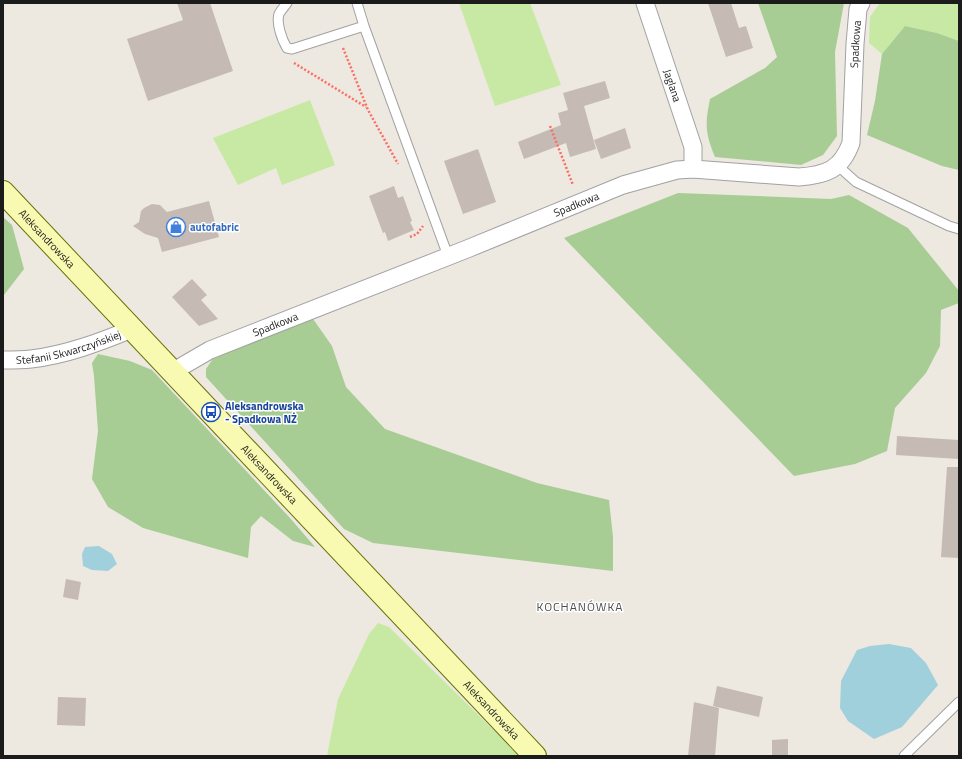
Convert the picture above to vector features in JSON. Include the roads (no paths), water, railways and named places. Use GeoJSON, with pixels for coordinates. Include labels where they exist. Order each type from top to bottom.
{"type":"FeatureCollection","features":[{"type":"Feature","properties":{"kind":"main road","name":"Aleksandrowska"},"geometry":{"type":"LineString","coordinates":[[3,192],[535,756]]}},
{"type":"Feature","properties":{"kind":"street","name":"Jaglana"},"geometry":{"type":"LineString","coordinates":[[645,3],[693,147],[694,169]]}},
{"type":"Feature","properties":{"kind":"street","name":"Spadkowa"},"geometry":{"type":"LineString","coordinates":[[172,372],[210,350],[448,256],[622,185],[677,170],[694,169],[799,177],[829,172],[845,157],[851,143],[856,32],[858,9],[861,3]]}},
{"type":"Feature","properties":{"kind":"street","name":"Stefanii Skwarczyńskiej"},"geometry":{"type":"LineString","coordinates":[[3,360],[31,359],[64,352],[100,342],[132,329]]}},
{"type":"Feature","properties":{"kind":"lane"},"geometry":{"type":"LineString","coordinates":[[287,3],[279,14],[278,22],[287,48],[292,49],[364,26]]}},
{"type":"Feature","properties":{"kind":"lane"},"geometry":{"type":"LineString","coordinates":[[357,3],[448,256]]}},
{"type":"Feature","properties":{"kind":"lane"},"geometry":{"type":"LineString","coordinates":[[837,166],[856,182],[949,226],[959,229]]}},
{"type":"Feature","properties":{"kind":"lane"},"geometry":{"type":"LineString","coordinates":[[904,756],[959,702]]}},
{"type":"Feature","properties":{"kind":"water"},"geometry":{"type":"Polygon","coordinates":[[[99,546],[112,554],[117,564],[108,571],[92,570],[83,566],[82,554],[85,547],[99,546]]]}},
{"type":"Feature","properties":{"kind":"water"},"geometry":{"type":"Polygon","coordinates":[[[889,644],[911,648],[926,663],[938,685],[902,727],[874,739],[848,721],[840,708],[841,681],[857,650],[870,646],[889,644]]]}},
{"type":"Feature","properties":{"kind":"place","name":"autofabric"},"geometry":{"type":"Point","coordinates":[176,227]}},
{"type":"Feature","properties":{"kind":"place","name":"Aleksandrowska - Spadkowa NŻ"},"geometry":{"type":"Point","coordinates":[211,412]}},
{"type":"Feature","properties":{"kind":"district","name":"KOCHANÓWKA"},"geometry":{"type":"Point","coordinates":[580,606]}}]}
